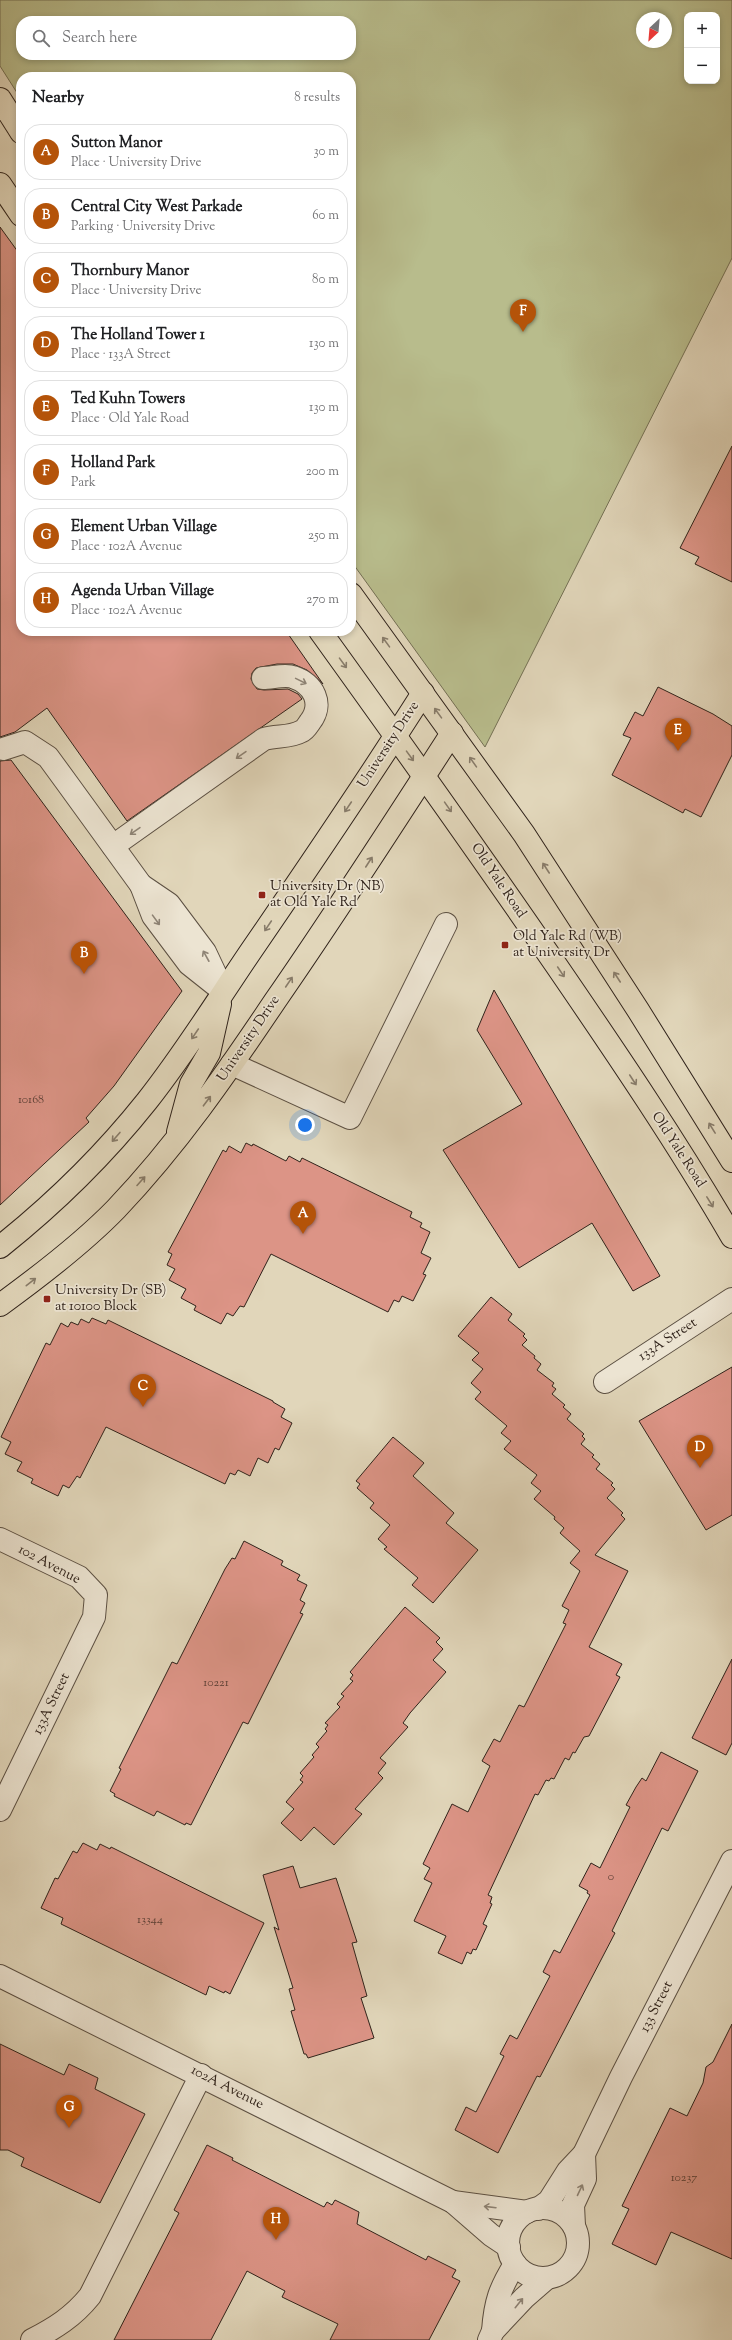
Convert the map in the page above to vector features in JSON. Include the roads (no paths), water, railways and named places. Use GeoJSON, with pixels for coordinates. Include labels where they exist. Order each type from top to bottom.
{"type":"FeatureCollection","features":[{"type":"Feature","properties":{"kind":"main road"},"geometry":{"type":"LineString","coordinates":[[0,100],[16,124]]}},
{"type":"Feature","properties":{"kind":"main road"},"geometry":{"type":"LineString","coordinates":[[0,184],[16,208]]}},
{"type":"Feature","properties":{"kind":"main road"},"geometry":{"type":"LineString","coordinates":[[356,601],[452,733],[545,866],[638,1010],[732,1161]]}},
{"type":"Feature","properties":{"kind":"main road","name":"Old Yale Road"},"geometry":{"type":"LineString","coordinates":[[324,636],[425,776],[602,1034],[686,1162],[732,1237]]}},
{"type":"Feature","properties":{"kind":"main road","name":"University Drive"},"geometry":{"type":"LineString","coordinates":[[0,1247],[59,1196],[95,1162],[147,1100],[224,991],[396,736],[423,693]]}},
{"type":"Feature","properties":{"kind":"main road","name":"University Drive"},"geometry":{"type":"LineString","coordinates":[[0,1305],[51,1266],[115,1210],[175,1142],[232,1064],[318,940],[452,733]]}},
{"type":"Feature","properties":{"kind":"main road"},"geometry":{"type":"LineString","coordinates":[[175,1142],[191,1084],[209,1053],[224,991]]}},
{"type":"Feature","properties":{"kind":"street"},"geometry":{"type":"LineString","coordinates":[[113,846],[264,740],[273,736],[289,736],[304,731],[312,720],[317,707],[315,695],[309,685],[292,677],[263,678]]}},
{"type":"Feature","properties":{"kind":"street"},"geometry":{"type":"LineString","coordinates":[[3,749],[25,742],[48,757],[140,885],[169,904],[205,952],[224,991]]}},
{"type":"Feature","properties":{"kind":"street"},"geometry":{"type":"LineString","coordinates":[[232,1064],[350,1118],[446,924]]}},
{"type":"Feature","properties":{"kind":"street","name":"133A Street"},"geometry":{"type":"LineString","coordinates":[[605,1382],[732,1299]]}},
{"type":"Feature","properties":{"kind":"street","name":"102 Avenue"},"geometry":{"type":"LineString","coordinates":[[0,1539],[79,1577],[96,1595]]}},
{"type":"Feature","properties":{"kind":"street","name":"133A Street"},"geometry":{"type":"LineString","coordinates":[[0,1810],[94,1617],[96,1595]]}},
{"type":"Feature","properties":{"kind":"street","name":"133 Street"},"geometry":{"type":"LineString","coordinates":[[532,2210],[549,2201],[568,2171],[584,2154],[625,2070],[732,1861]]}},
{"type":"Feature","properties":{"kind":"street","name":"102A Avenue"},"geometry":{"type":"LineString","coordinates":[[0,1976],[453,2202],[512,2255]]}},
{"type":"Feature","properties":{"kind":"street"},"geometry":{"type":"LineString","coordinates":[[32,2340],[64,2323],[79,2310],[90,2296],[201,2075]]}},
{"type":"Feature","properties":{"kind":"street","name":"133 Street"},"geometry":{"type":"LineString","coordinates":[[574,2226],[574,2205],[585,2179],[584,2154]]}},
{"type":"Feature","properties":{"kind":"street","name":"102A Avenue"},"geometry":{"type":"LineString","coordinates":[[453,2202],[532,2210]]}},
{"type":"Feature","properties":{"kind":"street"},"geometry":{"type":"LineString","coordinates":[[549,2209],[559,2212],[568,2218],[574,2226],[578,2236],[576,2257],[563,2272],[547,2278],[524,2298],[491,2335],[494,2308],[512,2255],[512,2227],[532,2210],[549,2209]]}},
{"type":"Feature","properties":{"kind":"street"},"geometry":{"type":"LineString","coordinates":[[512,2255],[529,2275],[547,2278]]}},
{"type":"Feature","properties":{"kind":"place","name":"Holland Park"},"geometry":{"type":"Point","coordinates":[523,332]}},
{"type":"Feature","properties":{"kind":"place","name":"Ted Kuhn Towers"},"geometry":{"type":"Point","coordinates":[678,751]}},
{"type":"Feature","properties":{"kind":"place","name":"University Dr (NB) at Old Yale Rd"},"geometry":{"type":"Point","coordinates":[262,895]}},
{"type":"Feature","properties":{"kind":"place","name":"Old Yale Rd (WB) at University Dr"},"geometry":{"type":"Point","coordinates":[505,945]}},
{"type":"Feature","properties":{"kind":"place","name":"Central City West Parkade"},"geometry":{"type":"Point","coordinates":[84,974]}},
{"type":"Feature","properties":{"kind":"place","name":"Sutton Manor"},"geometry":{"type":"Point","coordinates":[303,1234]}},
{"type":"Feature","properties":{"kind":"place","name":"University Dr (SB) at 10100 Block"},"geometry":{"type":"Point","coordinates":[47,1299]}},
{"type":"Feature","properties":{"kind":"place","name":"Thornbury Manor"},"geometry":{"type":"Point","coordinates":[143,1407]}},
{"type":"Feature","properties":{"kind":"place","name":"The Holland Tower 1"},"geometry":{"type":"Point","coordinates":[700,1468]}},
{"type":"Feature","properties":{"kind":"place","name":"Element Urban Village"},"geometry":{"type":"Point","coordinates":[69,2128]}},
{"type":"Feature","properties":{"kind":"place","name":"Agenda Urban Village"},"geometry":{"type":"Point","coordinates":[276,2240]}}]}
